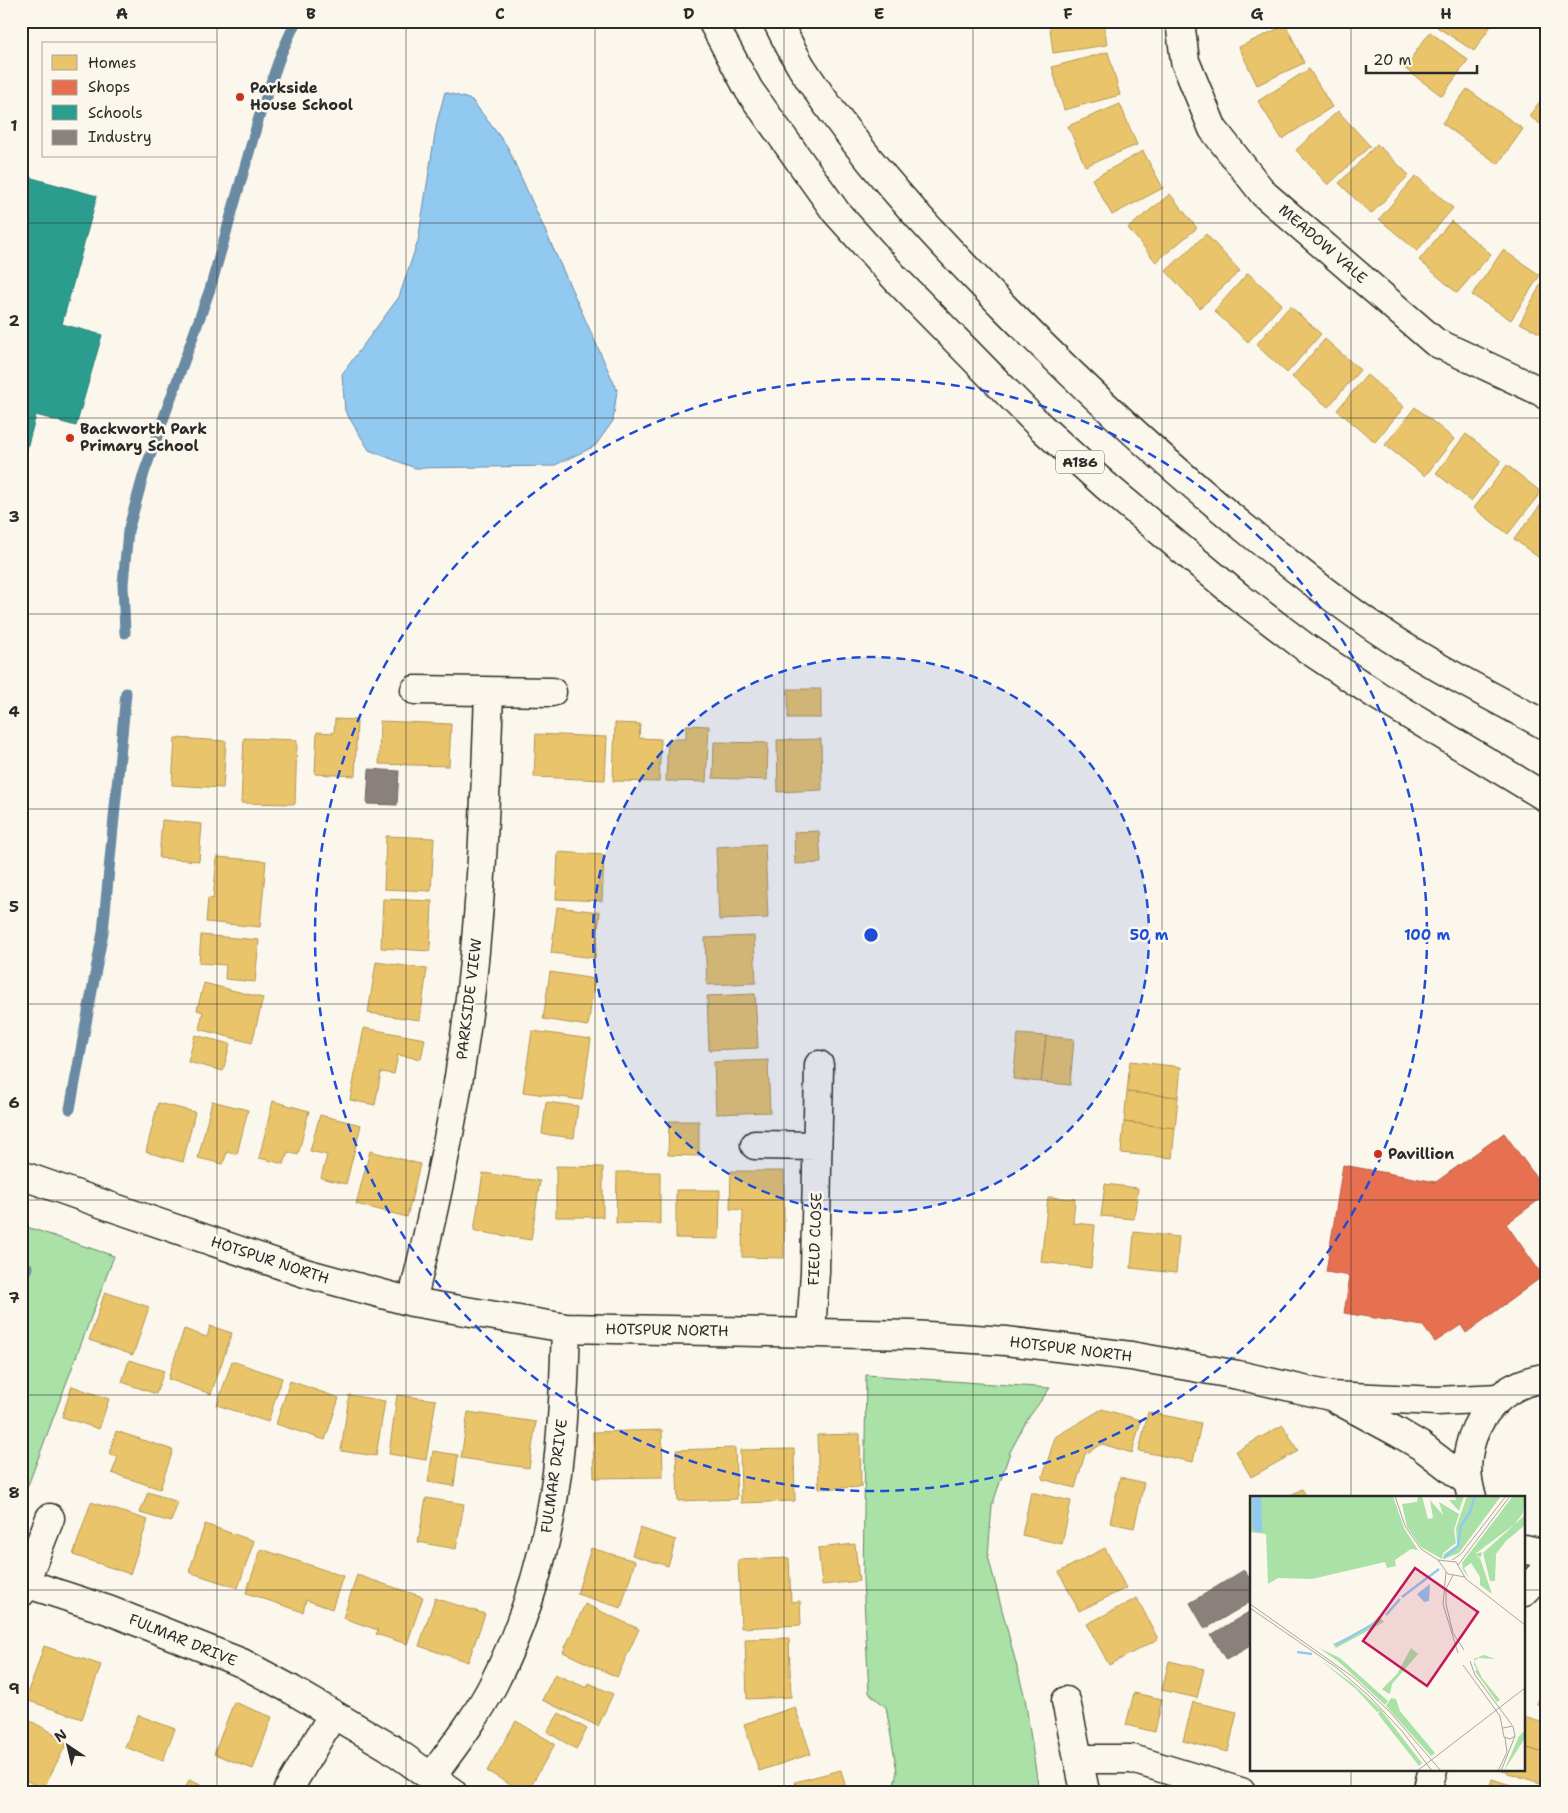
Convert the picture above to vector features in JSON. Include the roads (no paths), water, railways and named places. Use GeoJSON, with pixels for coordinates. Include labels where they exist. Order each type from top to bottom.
{"type":"FeatureCollection","features":[{"type":"Feature","properties":{"kind":"street","name":"A186"},"geometry":{"type":"LineString","coordinates":[[712,21],[749,90],[836,212],[896,278],[1042,427],[1105,485],[1239,597],[1306,648],[1378,696],[1547,798]]}},
{"type":"Feature","properties":{"kind":"street"},"geometry":{"type":"LineString","coordinates":[[777,21],[801,66],[827,103],[854,141],[904,201],[933,234],[1081,384],[1221,509],[1307,579],[1389,637],[1462,681],[1547,726]]}},
{"type":"Feature","properties":{"kind":"street","name":"MEADOW VALE"},"geometry":{"type":"LineString","coordinates":[[1180,21],[1185,61],[1213,129],[1264,194],[1435,342],[1547,396]]}},
{"type":"Feature","properties":{"kind":"street"},"geometry":{"type":"LineString","coordinates":[[416,690],[552,692]]}},
{"type":"Feature","properties":{"kind":"street","name":"PARKSIDE VIEW"},"geometry":{"type":"LineString","coordinates":[[412,1302],[444,1164],[464,1049],[478,920],[489,692]]}},
{"type":"Feature","properties":{"kind":"street","name":"FIELD CLOSE"},"geometry":{"type":"LineString","coordinates":[[811,1332],[815,1272],[819,1065]]}},
{"type":"Feature","properties":{"kind":"street"},"geometry":{"type":"LineString","coordinates":[[755,1145],[817,1146]]}},
{"type":"Feature","properties":{"kind":"street","name":"HOTSPUR NORTH"},"geometry":{"type":"LineString","coordinates":[[21,1175],[106,1206],[305,1273],[412,1302],[566,1328],[811,1332],[912,1335],[1006,1341],[1112,1353],[1238,1376],[1330,1396],[1437,1401],[1499,1398]]}},
{"type":"Feature","properties":{"kind":"street","name":"FULMAR DRIVE"},"geometry":{"type":"LineString","coordinates":[[23,1588],[108,1610],[233,1659],[292,1690],[389,1747],[442,1784],[467,1728],[492,1686],[514,1638],[536,1579],[551,1516],[564,1390],[566,1328]]}},
{"type":"Feature","properties":{"kind":"street"},"geometry":{"type":"LineString","coordinates":[[1470,1489],[1467,1468],[1470,1442],[1481,1418],[1499,1398],[1513,1388],[1541,1376]]}},
{"type":"Feature","properties":{"kind":"street","name":"HOTSPUR NORTH"},"geometry":{"type":"LineString","coordinates":[[1330,1396],[1421,1446],[1470,1489]]}},
{"type":"Feature","properties":{"kind":"street"},"geometry":{"type":"LineString","coordinates":[[23,1588],[50,1518]]}},
{"type":"Feature","properties":{"kind":"street"},"geometry":{"type":"LineString","coordinates":[[1526,1549],[1547,1554]]}},
{"type":"Feature","properties":{"kind":"street"},"geometry":{"type":"LineString","coordinates":[[1526,1590],[1547,1568]]}},
{"type":"Feature","properties":{"kind":"street"},"geometry":{"type":"LineString","coordinates":[[1066,1701],[1085,1791]]}},
{"type":"Feature","properties":{"kind":"street"},"geometry":{"type":"LineString","coordinates":[[287,1792],[333,1714]]}},
{"type":"Feature","properties":{"kind":"street"},"geometry":{"type":"LineString","coordinates":[[1078,1759],[1132,1759],[1241,1792]]}},
{"type":"Feature","properties":{"kind":"street"},"geometry":{"type":"LineString","coordinates":[[1426,1792],[1434,1770]]}},
{"type":"Feature","properties":{"kind":"water"},"geometry":{"type":"Polygon","coordinates":[[[445,92],[472,100],[507,146],[617,390],[613,421],[595,446],[553,466],[415,468],[369,450],[345,411],[342,374],[399,297],[418,241],[437,122],[445,92]]]}},
{"type":"Feature","properties":{"kind":"waterway"},"geometry":{"type":"LineString","coordinates":[[125,633],[123,584],[128,531],[144,473],[210,289],[260,114],[281,54],[296,21]]}},
{"type":"Feature","properties":{"kind":"waterway"},"geometry":{"type":"LineString","coordinates":[[70,1109],[103,932],[126,693]]}},
{"type":"Feature","properties":{"kind":"waterway"},"geometry":{"type":"LineString","coordinates":[[21,1287],[27,1267]]}},
{"type":"Feature","properties":{"kind":"place","name":"Parkside House School"},"geometry":{"type":"Point","coordinates":[240,97]}},
{"type":"Feature","properties":{"kind":"place","name":"Backworth Park Primary School"},"geometry":{"type":"Point","coordinates":[70,438]}},
{"type":"Feature","properties":{"kind":"place","name":"Pavillion"},"geometry":{"type":"Point","coordinates":[1378,1154]}}]}
